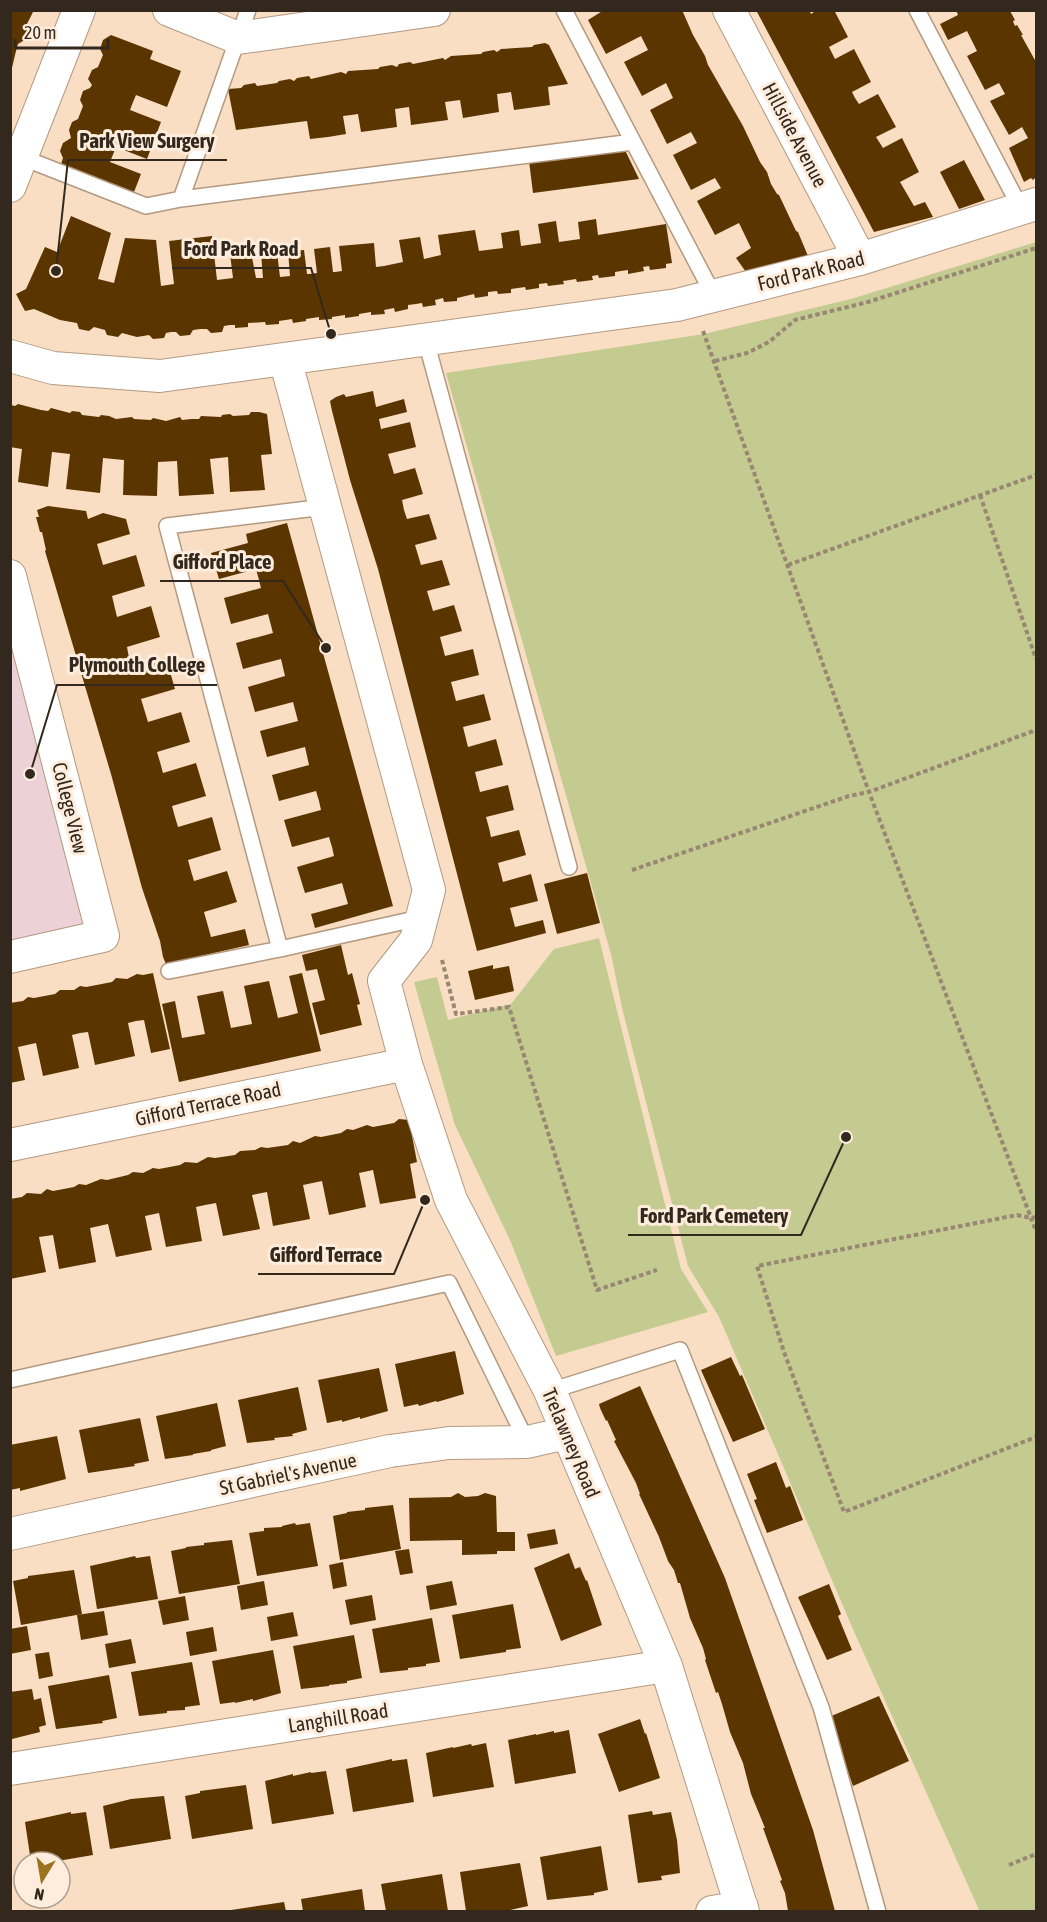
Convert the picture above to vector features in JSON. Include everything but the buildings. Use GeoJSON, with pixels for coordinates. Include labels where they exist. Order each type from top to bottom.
{"type":"FeatureCollection","features":[{"type":"Feature","properties":{"kind":"street"},"geometry":{"type":"LineString","coordinates":[[15,168],[79,10]]}},
{"type":"Feature","properties":{"kind":"street"},"geometry":{"type":"LineString","coordinates":[[169,10],[243,24],[434,10]]}},
{"type":"Feature","properties":{"kind":"street","name":"Hillside Avenue"},"geometry":{"type":"LineString","coordinates":[[729,10],[860,259]]}},
{"type":"Feature","properties":{"kind":"street","name":"Ford Park Road"},"geometry":{"type":"LineString","coordinates":[[10,356],[52,368],[160,376],[426,341],[704,299],[860,259],[1029,207]]}},
{"type":"Feature","properties":{"kind":"street"},"geometry":{"type":"LineString","coordinates":[[285,359],[429,890],[420,928]]}},
{"type":"Feature","properties":{"kind":"street","name":"College View"},"geometry":{"type":"LineString","coordinates":[[10,576],[102,936],[10,957]]}},
{"type":"Feature","properties":{"kind":"street","name":"Trelawney Road"},"geometry":{"type":"LineString","coordinates":[[420,928],[384,981],[406,1064],[452,1200],[550,1392],[666,1666],[732,1910]]}},
{"type":"Feature","properties":{"kind":"street","name":"Gifford Terrace Road"},"geometry":{"type":"LineString","coordinates":[[10,1145],[406,1064]]}},
{"type":"Feature","properties":{"kind":"street","name":"St Gabriel's Avenue"},"geometry":{"type":"LineString","coordinates":[[10,1533],[390,1451],[449,1443],[527,1442],[567,1433]]}},
{"type":"Feature","properties":{"kind":"street","name":"Langhill Road"},"geometry":{"type":"LineString","coordinates":[[10,1769],[666,1666]]}},
{"type":"Feature","properties":{"kind":"lane"},"geometry":{"type":"LineString","coordinates":[[564,10],[633,142],[704,299]]}},
{"type":"Feature","properties":{"kind":"lane"},"geometry":{"type":"LineString","coordinates":[[917,10],[1029,207]]}},
{"type":"Feature","properties":{"kind":"lane"},"geometry":{"type":"LineString","coordinates":[[181,199],[243,24]]}},
{"type":"Feature","properties":{"kind":"lane"},"geometry":{"type":"LineString","coordinates":[[15,168],[146,206],[181,199],[633,142]]}},
{"type":"Feature","properties":{"kind":"lane"},"geometry":{"type":"LineString","coordinates":[[426,341],[569,867]]}},
{"type":"Feature","properties":{"kind":"lane"},"geometry":{"type":"LineString","coordinates":[[280,949],[167,526],[325,507]]}},
{"type":"Feature","properties":{"kind":"lane"},"geometry":{"type":"LineString","coordinates":[[169,971],[280,949],[420,928]]}},
{"type":"Feature","properties":{"kind":"lane"},"geometry":{"type":"LineString","coordinates":[[10,1380],[449,1283],[527,1442]]}},
{"type":"Feature","properties":{"kind":"lane"},"geometry":{"type":"LineString","coordinates":[[550,1392],[680,1350],[821,1707],[878,1911]]}},
{"type":"Feature","properties":{"kind":"path"},"geometry":{"type":"LineString","coordinates":[[715,361],[747,353],[769,342],[795,320],[868,302],[1036,248]]}},
{"type":"Feature","properties":{"kind":"path"},"geometry":{"type":"LineString","coordinates":[[704,299],[715,361],[788,566],[869,792],[1036,1231]]}},
{"type":"Feature","properties":{"kind":"path"},"geometry":{"type":"LineString","coordinates":[[788,566],[1036,475]]}},
{"type":"Feature","properties":{"kind":"path"},"geometry":{"type":"LineString","coordinates":[[980,495],[1036,659]]}},
{"type":"Feature","properties":{"kind":"path"},"geometry":{"type":"LineString","coordinates":[[632,870],[849,796],[869,792],[1036,730]]}},
{"type":"Feature","properties":{"kind":"path"},"geometry":{"type":"LineString","coordinates":[[420,928],[441,955],[456,1014],[509,1007],[597,1290],[657,1270]]}},
{"type":"Feature","properties":{"kind":"path"},"geometry":{"type":"LineString","coordinates":[[1036,1217],[1017,1215],[758,1266],[784,1352],[844,1512],[1036,1437]]}},
{"type":"Feature","properties":{"kind":"path"},"geometry":{"type":"LineString","coordinates":[[1009,1865],[1036,1854]]}},
{"type":"Feature","properties":{"kind":"shaded area"},"geometry":{"type":"Polygon","coordinates":[[[10,621],[87,926],[10,941],[10,621]]]}},
{"type":"Feature","properties":{"kind":"green space"},"geometry":{"type":"Polygon","coordinates":[[[1036,242],[1036,1911],[980,1912],[856,1636],[719,1317],[688,1266],[622,1008],[611,954],[446,373],[704,334],[851,299],[1036,242]]]}},
{"type":"Feature","properties":{"kind":"green space"},"geometry":{"type":"Polygon","coordinates":[[[599,938],[681,1269],[708,1312],[556,1356],[510,1240],[455,1125],[414,982],[437,977],[448,1020],[511,1004],[554,949],[599,938]]]}},
{"type":"Feature","properties":{"kind":"place","name":"Park View Surgery"},"geometry":{"type":"Point","coordinates":[56,271]}},
{"type":"Feature","properties":{"kind":"place","name":"Ford Park Road"},"geometry":{"type":"Point","coordinates":[331,334]}},
{"type":"Feature","properties":{"kind":"place","name":"Gifford Place"},"geometry":{"type":"Point","coordinates":[326,648]}},
{"type":"Feature","properties":{"kind":"place","name":"Plymouth College"},"geometry":{"type":"Point","coordinates":[30,774]}},
{"type":"Feature","properties":{"kind":"place","name":"Ford Park Cemetery"},"geometry":{"type":"Point","coordinates":[846,1137]}},
{"type":"Feature","properties":{"kind":"place","name":"Gifford Terrace"},"geometry":{"type":"Point","coordinates":[425,1200]}}]}
